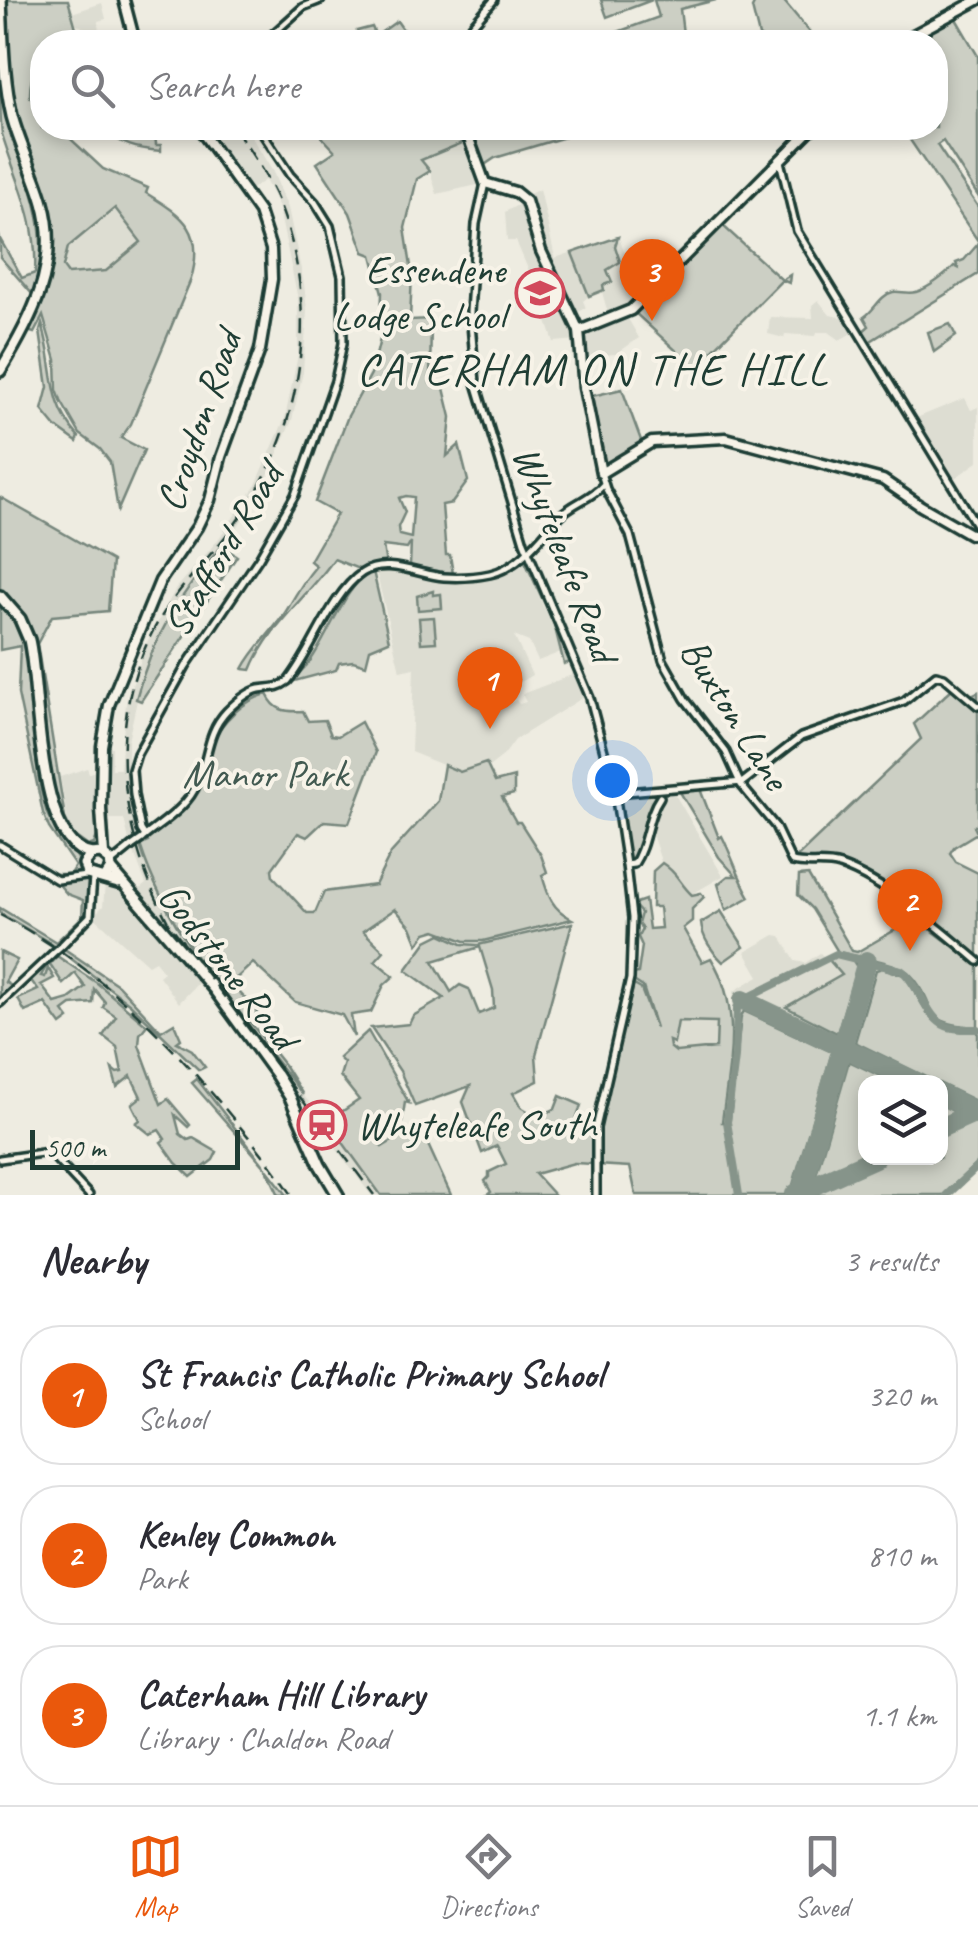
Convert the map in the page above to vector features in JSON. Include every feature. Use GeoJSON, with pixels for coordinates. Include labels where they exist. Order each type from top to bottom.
{"type":"FeatureCollection","features":[{"type":"Feature","properties":{"kind":"highway"},"geometry":{"type":"LineString","coordinates":[[0,371],[35,308],[46,270],[48,244],[44,204],[10,104],[1,0]]}},
{"type":"Feature","properties":{"kind":"highway"},"geometry":{"type":"LineString","coordinates":[[0,56],[5,103],[40,204],[44,241],[41,276],[31,308],[0,362]]}},
{"type":"Feature","properties":{"kind":"highway","name":"Godstone Road"},"geometry":{"type":"LineString","coordinates":[[0,599],[25,642],[51,816],[59,832],[135,898],[257,1048],[293,1104],[338,1195]]}},
{"type":"Feature","properties":{"kind":"main road"},"geometry":{"type":"LineString","coordinates":[[124,0],[132,30]]}},
{"type":"Feature","properties":{"kind":"main road"},"geometry":{"type":"LineString","coordinates":[[922,30],[978,0]]}},
{"type":"Feature","properties":{"kind":"main road","name":"Croydon Road"},"geometry":{"type":"LineString","coordinates":[[98,866],[102,744],[109,705],[160,581],[207,508],[226,441],[260,350],[270,290],[271,249],[260,212],[209,140]]}},
{"type":"Feature","properties":{"kind":"main road"},"geometry":{"type":"LineString","coordinates":[[469,140],[485,183],[515,192],[526,201],[541,251],[579,331],[585,395],[601,473],[652,442],[722,437],[882,480],[970,534],[978,531]]}},
{"type":"Feature","properties":{"kind":"main road"},"geometry":{"type":"LineString","coordinates":[[579,331],[631,310],[800,140]]}},
{"type":"Feature","properties":{"kind":"street"},"geometry":{"type":"LineString","coordinates":[[277,30],[303,6],[321,0]]}},
{"type":"Feature","properties":{"kind":"street"},"geometry":{"type":"LineString","coordinates":[[468,30],[494,0]]}},
{"type":"Feature","properties":{"kind":"street","name":"Stafford Road"},"geometry":{"type":"LineString","coordinates":[[144,837],[134,795],[132,770],[137,754],[186,666],[296,495],[335,381],[343,344],[342,276],[330,226],[267,140]]}},
{"type":"Feature","properties":{"kind":"street"},"geometry":{"type":"LineString","coordinates":[[780,161],[798,231],[978,531]]}},
{"type":"Feature","properties":{"kind":"street","name":"Whyteleafe Road"},"geometry":{"type":"LineString","coordinates":[[485,183],[476,224],[470,312],[473,364],[482,408],[528,549],[590,698],[629,867],[630,979],[596,1128],[596,1195]]}},
{"type":"Feature","properties":{"kind":"street","name":"Buxton Lane"},"geometry":{"type":"LineString","coordinates":[[601,473],[632,540],[642,587],[654,618],[658,649],[685,699],[726,752],[739,782],[775,826],[792,862],[827,863],[861,876],[937,926],[978,960]]}},
{"type":"Feature","properties":{"kind":"street"},"geometry":{"type":"LineString","coordinates":[[0,845],[51,877],[65,880],[132,846],[174,814],[190,796],[200,776],[210,736],[225,713],[250,692],[278,688],[288,681],[332,610],[360,574],[390,567],[448,577],[490,574],[506,567],[563,513],[590,499],[604,485]]}},
{"type":"Feature","properties":{"kind":"street"},"geometry":{"type":"LineString","coordinates":[[615,793],[658,793],[739,782],[801,736],[895,706],[936,675],[944,677],[978,706]]}},
{"type":"Feature","properties":{"kind":"street"},"geometry":{"type":"LineString","coordinates":[[629,867],[658,793]]}},
{"type":"Feature","properties":{"kind":"street"},"geometry":{"type":"LineString","coordinates":[[0,1003],[90,916],[98,866]]}},
{"type":"Feature","properties":{"kind":"street"},"geometry":{"type":"LineString","coordinates":[[0,1159],[49,1152],[89,1195]]}},
{"type":"Feature","properties":{"kind":"shaded area"},"geometry":{"type":"Polygon","coordinates":[[[102,3],[106,19],[98,21],[99,30],[89,30],[76,24],[72,13],[102,3]]]}},
{"type":"Feature","properties":{"kind":"shaded area"},"geometry":{"type":"Polygon","coordinates":[[[214,140],[253,140],[288,208],[307,311],[303,372],[292,420],[262,489],[172,609],[143,673],[128,741],[128,781],[138,838],[130,844],[124,819],[104,819],[107,747],[112,747],[112,769],[120,769],[126,703],[147,642],[175,590],[217,541],[256,485],[285,418],[298,355],[298,299],[278,205],[265,180],[248,191],[214,140]]]}},
{"type":"Feature","properties":{"kind":"shaded area"},"geometry":{"type":"Polygon","coordinates":[[[467,141],[482,184],[437,194],[430,171],[421,160],[467,141]]]}},
{"type":"Feature","properties":{"kind":"shaded area"},"geometry":{"type":"Polygon","coordinates":[[[540,189],[555,258],[619,237],[624,252],[637,251],[635,257],[655,280],[643,293],[633,284],[629,308],[609,317],[602,292],[589,296],[583,301],[586,308],[569,317],[578,340],[554,342],[540,301],[529,301],[532,280],[538,275],[531,276],[516,241],[507,241],[505,212],[523,202],[521,194],[525,191],[529,194],[540,189]]]}},
{"type":"Feature","properties":{"kind":"shaded area"},"geometry":{"type":"Polygon","coordinates":[[[115,207],[142,241],[106,271],[66,274],[66,249],[115,207]]]}},
{"type":"Feature","properties":{"kind":"shaded area"},"geometry":{"type":"Polygon","coordinates":[[[818,300],[830,315],[848,319],[855,331],[840,340],[829,332],[817,332],[816,336],[785,334],[784,338],[768,334],[770,317],[813,318],[812,305],[818,300]]]}},
{"type":"Feature","properties":{"kind":"shaded area"},"geometry":{"type":"Polygon","coordinates":[[[626,315],[639,338],[616,354],[586,356],[583,333],[626,315]]]}},
{"type":"Feature","properties":{"kind":"shaded area"},"geometry":{"type":"Polygon","coordinates":[[[965,398],[971,410],[978,407],[978,462],[952,480],[914,419],[965,398]]]}},
{"type":"Feature","properties":{"kind":"shaded area"},"geometry":{"type":"Polygon","coordinates":[[[522,559],[527,561],[543,606],[554,624],[561,652],[538,661],[529,642],[514,636],[532,675],[510,688],[506,700],[526,702],[522,694],[572,675],[574,666],[587,695],[515,740],[490,766],[477,764],[460,772],[411,752],[414,668],[400,671],[376,571],[394,569],[454,580],[498,576],[522,559]]]}},
{"type":"Feature","properties":{"kind":"shaded area"},"geometry":{"type":"Polygon","coordinates":[[[87,768],[89,773],[99,770],[99,831],[95,844],[88,846],[69,829],[60,777],[87,768]]]}},
{"type":"Feature","properties":{"kind":"shaded area"},"geometry":{"type":"Polygon","coordinates":[[[674,793],[723,876],[675,904],[651,831],[657,804],[674,793]]]}},
{"type":"Feature","properties":{"kind":"shaded area"},"geometry":{"type":"Polygon","coordinates":[[[140,845],[155,889],[186,941],[303,1095],[315,1109],[322,1105],[326,1112],[323,1116],[381,1195],[371,1195],[310,1114],[303,1111],[306,1108],[160,914],[135,893],[146,884],[133,851],[140,845]]]}},
{"type":"Feature","properties":{"kind":"shaded area"},"geometry":{"type":"Polygon","coordinates":[[[105,885],[115,886],[126,894],[200,981],[179,1003],[159,976],[164,972],[155,961],[148,965],[93,916],[103,906],[105,885]]]}},
{"type":"Feature","properties":{"kind":"shaded area"},"geometry":{"type":"Polygon","coordinates":[[[775,935],[781,936],[795,961],[805,963],[820,953],[842,975],[766,1019],[748,1011],[732,1014],[734,991],[759,976],[745,952],[775,935]]]}},
{"type":"Feature","properties":{"kind":"shaded area"},"geometry":{"type":"Polygon","coordinates":[[[678,1021],[717,1021],[716,1048],[676,1052],[670,1047],[678,1021]]]}},
{"type":"Feature","properties":{"kind":"green space"},"geometry":{"type":"Polygon","coordinates":[[[5,0],[68,0],[77,30],[30,30],[30,140],[72,140],[103,169],[148,188],[146,193],[181,218],[193,237],[195,263],[191,279],[131,424],[121,438],[144,450],[118,510],[110,462],[80,434],[61,401],[56,360],[43,316],[34,333],[27,331],[52,247],[51,219],[17,120],[9,83],[5,0]],[[115,208],[68,247],[63,267],[68,274],[106,271],[141,242],[115,208]]]}},
{"type":"Feature","properties":{"kind":"green space"},"geometry":{"type":"Polygon","coordinates":[[[601,0],[652,0],[607,17],[601,0]]]}},
{"type":"Feature","properties":{"kind":"green space"},"geometry":{"type":"Polygon","coordinates":[[[654,0],[716,0],[680,9],[683,30],[623,30],[659,17],[654,0]]]}},
{"type":"Feature","properties":{"kind":"green space"},"geometry":{"type":"Polygon","coordinates":[[[756,0],[783,0],[808,30],[758,30],[752,8],[756,0]]]}},
{"type":"Feature","properties":{"kind":"green space"},"geometry":{"type":"Polygon","coordinates":[[[955,17],[978,56],[978,196],[943,141],[937,145],[978,207],[978,241],[910,140],[948,140],[948,30],[929,30],[955,17]]]}},
{"type":"Feature","properties":{"kind":"green space"},"geometry":{"type":"Polygon","coordinates":[[[397,21],[403,30],[384,30],[397,21]]]}},
{"type":"Feature","properties":{"kind":"green space"},"geometry":{"type":"Polygon","coordinates":[[[0,78],[37,212],[40,267],[33,295],[0,257],[0,239],[22,278],[35,273],[30,218],[2,134],[0,78]]]}},
{"type":"Feature","properties":{"kind":"green space"},"geometry":{"type":"Polygon","coordinates":[[[120,140],[156,140],[161,151],[144,149],[120,140]]]}},
{"type":"Feature","properties":{"kind":"green space"},"geometry":{"type":"Polygon","coordinates":[[[325,140],[467,141],[421,160],[430,171],[417,179],[405,228],[412,273],[410,320],[431,319],[430,383],[443,384],[451,417],[447,456],[459,445],[468,481],[452,503],[442,505],[446,555],[450,555],[453,574],[410,566],[411,542],[407,549],[383,546],[386,565],[361,570],[334,559],[278,625],[251,670],[243,669],[316,566],[310,561],[337,514],[315,502],[348,416],[372,372],[380,339],[382,293],[372,255],[364,252],[350,213],[317,163],[335,151],[325,140]],[[406,496],[399,498],[405,512],[398,527],[399,535],[411,538],[414,497],[406,496]]]}},
{"type":"Feature","properties":{"kind":"green space"},"geometry":{"type":"Polygon","coordinates":[[[470,140],[555,140],[495,158],[480,168],[470,140]]]}},
{"type":"Feature","properties":{"kind":"green space"},"geometry":{"type":"Polygon","coordinates":[[[720,223],[782,280],[695,368],[634,312],[720,223]]]}},
{"type":"Feature","properties":{"kind":"green space"},"geometry":{"type":"Polygon","coordinates":[[[618,237],[615,246],[620,262],[607,270],[612,282],[589,296],[572,253],[618,237]]]}},
{"type":"Feature","properties":{"kind":"green space"},"geometry":{"type":"Polygon","coordinates":[[[978,244],[978,274],[869,342],[862,332],[869,326],[864,317],[884,296],[925,288],[954,266],[958,268],[956,263],[978,244]]]}},
{"type":"Feature","properties":{"kind":"green space"},"geometry":{"type":"Polygon","coordinates":[[[42,324],[56,397],[79,437],[77,442],[56,427],[42,410],[48,387],[42,324]]]}},
{"type":"Feature","properties":{"kind":"green space"},"geometry":{"type":"Polygon","coordinates":[[[950,324],[956,336],[934,352],[928,332],[950,324]]]}},
{"type":"Feature","properties":{"kind":"green space"},"geometry":{"type":"Polygon","coordinates":[[[622,389],[642,443],[609,468],[603,467],[588,397],[622,389]]]}},
{"type":"Feature","properties":{"kind":"green space"},"geometry":{"type":"Polygon","coordinates":[[[0,497],[112,561],[108,611],[52,616],[37,644],[65,818],[73,835],[88,846],[94,844],[99,831],[100,844],[86,852],[64,829],[53,795],[32,634],[20,612],[0,592],[0,497]]]}},
{"type":"Feature","properties":{"kind":"green space"},"geometry":{"type":"Polygon","coordinates":[[[222,546],[237,556],[141,701],[136,699],[150,656],[170,617],[222,546]]]}},
{"type":"Feature","properties":{"kind":"green space"},"geometry":{"type":"Polygon","coordinates":[[[523,557],[528,557],[571,662],[564,664],[554,624],[523,557]]]}},
{"type":"Feature","properties":{"kind":"green space"},"geometry":{"type":"Polygon","coordinates":[[[373,571],[389,641],[370,649],[366,665],[353,661],[339,663],[336,670],[291,682],[314,655],[354,586],[373,571]]]}},
{"type":"Feature","properties":{"kind":"green space"},"geometry":{"type":"Polygon","coordinates":[[[433,591],[433,595],[441,594],[442,608],[418,610],[417,596],[433,591]]]}},
{"type":"Feature","properties":{"kind":"green space"},"geometry":{"type":"Polygon","coordinates":[[[0,605],[13,620],[23,644],[42,792],[51,821],[80,864],[81,872],[74,876],[50,874],[70,874],[75,866],[43,813],[18,694],[20,646],[0,650],[0,605]]]}},
{"type":"Feature","properties":{"kind":"green space"},"geometry":{"type":"Polygon","coordinates":[[[434,617],[436,642],[421,643],[419,618],[434,617]]]}},
{"type":"Feature","properties":{"kind":"green space"},"geometry":{"type":"Polygon","coordinates":[[[953,688],[965,698],[978,692],[978,824],[974,826],[977,833],[950,853],[956,862],[978,873],[978,957],[874,878],[841,862],[794,860],[921,739],[914,724],[953,688]]]}},
{"type":"Feature","properties":{"kind":"green space","name":"Manor Park"},"geometry":{"type":"Polygon","coordinates":[[[267,694],[281,709],[303,711],[308,721],[325,720],[331,735],[338,736],[361,722],[376,752],[349,823],[324,821],[307,837],[298,833],[272,869],[273,876],[307,913],[315,913],[324,892],[375,885],[391,853],[438,801],[444,765],[460,772],[486,763],[495,782],[514,777],[514,794],[502,797],[541,855],[547,872],[542,875],[552,901],[572,919],[483,941],[465,941],[436,930],[426,933],[418,944],[411,927],[395,909],[363,931],[384,951],[375,961],[394,976],[384,985],[371,1012],[351,1015],[354,1037],[342,1015],[295,1002],[253,963],[231,983],[259,1014],[247,1018],[303,1095],[189,945],[153,880],[140,845],[148,842],[192,797],[202,779],[215,736],[227,720],[250,701],[267,694]]]}},
{"type":"Feature","properties":{"kind":"green space"},"geometry":{"type":"Polygon","coordinates":[[[700,789],[719,838],[722,836],[750,897],[726,910],[718,884],[728,876],[736,876],[719,857],[680,792],[700,789]]]}},
{"type":"Feature","properties":{"kind":"green space"},"geometry":{"type":"Polygon","coordinates":[[[658,793],[633,861],[628,862],[617,794],[658,793]]]}},
{"type":"Feature","properties":{"kind":"green space"},"geometry":{"type":"Polygon","coordinates":[[[662,863],[692,895],[701,893],[704,897],[692,909],[692,921],[683,928],[702,962],[711,958],[727,997],[731,1038],[722,1122],[737,1195],[636,1195],[630,1167],[597,1165],[603,1100],[634,985],[641,989],[656,1028],[643,987],[632,980],[638,973],[642,946],[638,937],[641,913],[633,904],[645,900],[649,929],[661,928],[659,907],[652,907],[653,871],[662,863]],[[678,1021],[670,1047],[676,1052],[716,1048],[717,1022],[678,1021]]]}},
{"type":"Feature","properties":{"kind":"green space"},"geometry":{"type":"Polygon","coordinates":[[[808,875],[852,951],[857,952],[895,930],[885,895],[978,965],[978,1027],[937,1017],[918,984],[902,968],[838,952],[812,909],[798,895],[799,876],[808,875]]]}},
{"type":"Feature","properties":{"kind":"green space"},"geometry":{"type":"Polygon","coordinates":[[[81,878],[90,881],[88,916],[57,947],[0,913],[0,908],[56,942],[82,917],[83,900],[67,894],[57,882],[81,878]]]}},
{"type":"Feature","properties":{"kind":"green space"},"geometry":{"type":"Polygon","coordinates":[[[721,911],[744,947],[723,962],[709,945],[701,923],[721,911]]]}},
{"type":"Feature","properties":{"kind":"green space"},"geometry":{"type":"Polygon","coordinates":[[[572,923],[536,1055],[538,1081],[513,1093],[521,1107],[537,1117],[555,1109],[560,1096],[581,1105],[577,1118],[595,1121],[593,1164],[574,1163],[535,1174],[554,1195],[487,1195],[491,1192],[485,1181],[489,1172],[506,1164],[497,1146],[482,1153],[463,1102],[470,1086],[415,1106],[400,1071],[371,1028],[409,1024],[413,1016],[444,998],[406,970],[427,941],[441,934],[462,944],[478,945],[572,923]],[[480,947],[433,961],[451,992],[460,985],[469,989],[479,1014],[494,1008],[493,990],[480,947]]]}},
{"type":"Feature","properties":{"kind":"green space"},"geometry":{"type":"Polygon","coordinates":[[[63,948],[118,985],[161,1031],[174,1023],[181,1039],[177,1042],[192,1050],[205,1067],[199,1070],[130,1004],[61,951],[63,948]]]}},
{"type":"Feature","properties":{"kind":"green space"},"geometry":{"type":"Polygon","coordinates":[[[0,952],[17,960],[5,982],[13,987],[0,998],[0,952]]]}},
{"type":"Feature","properties":{"kind":"green space"},"geometry":{"type":"Polygon","coordinates":[[[57,956],[147,1025],[140,1034],[139,1045],[161,1104],[168,1099],[190,1125],[175,1115],[180,1134],[217,1152],[191,1177],[161,1142],[165,1139],[159,1130],[150,1134],[136,1123],[140,1120],[132,1104],[141,1097],[131,1076],[117,1087],[112,1069],[122,1072],[117,1047],[103,1036],[116,1016],[103,1007],[105,1002],[94,989],[93,1003],[71,1005],[63,1011],[69,1019],[61,1025],[45,1003],[25,1012],[18,999],[38,990],[30,979],[47,965],[41,976],[45,977],[48,968],[54,978],[41,985],[55,1003],[69,999],[85,987],[75,973],[63,984],[50,964],[57,956]]]}},
{"type":"Feature","properties":{"kind":"green space"},"geometry":{"type":"Polygon","coordinates":[[[836,956],[852,959],[857,967],[837,1033],[786,1007],[842,975],[829,960],[836,956]]]}},
{"type":"Feature","properties":{"kind":"green space"},"geometry":{"type":"Polygon","coordinates":[[[882,968],[904,975],[925,1010],[938,1023],[978,1032],[978,1102],[948,1087],[948,1075],[923,1075],[855,1042],[876,970],[882,968]]]}},
{"type":"Feature","properties":{"kind":"green space"},"geometry":{"type":"Polygon","coordinates":[[[744,1011],[832,1052],[790,1195],[741,1195],[729,1128],[744,1011]]]}},
{"type":"Feature","properties":{"kind":"green space"},"geometry":{"type":"Polygon","coordinates":[[[368,1031],[409,1103],[405,1102],[402,1122],[372,1121],[368,1128],[382,1147],[419,1125],[451,1195],[381,1195],[323,1115],[326,1112],[331,1119],[359,1100],[340,1076],[344,1063],[339,1058],[368,1031]]]}},
{"type":"Feature","properties":{"kind":"green space"},"geometry":{"type":"Polygon","coordinates":[[[849,1061],[878,1075],[858,1075],[858,1165],[948,1165],[948,1109],[978,1124],[978,1162],[943,1195],[810,1195],[849,1061]]]}},
{"type":"Feature","properties":{"kind":"green space"},"geometry":{"type":"Polygon","coordinates":[[[197,1079],[287,1195],[279,1195],[266,1168],[192,1083],[197,1079]]]}},
{"type":"Feature","properties":{"kind":"taxiway"},"geometry":{"type":"LineString","coordinates":[[739,1195],[727,1122],[737,1008],[743,1000],[836,954],[901,970],[940,1022],[953,1028],[978,1029]]}},
{"type":"Feature","properties":{"kind":"taxiway"},"geometry":{"type":"LineString","coordinates":[[947,1195],[978,1166]]}},
{"type":"Feature","properties":{"kind":"runway"},"geometry":{"type":"LineString","coordinates":[[800,1195],[867,961]]}},
{"type":"Feature","properties":{"kind":"runway"},"geometry":{"type":"LineString","coordinates":[[743,1000],[901,1075]]}},
{"type":"Feature","properties":{"kind":"runway"},"geometry":{"type":"LineString","coordinates":[[948,1098],[978,1113]]}},
{"type":"Feature","properties":{"kind":"runway"},"geometry":{"type":"LineString","coordinates":[[948,1124],[978,1111]]}},
{"type":"Feature","properties":{"kind":"runway"},"geometry":{"type":"LineString","coordinates":[[795,1194],[859,1165]]}},
{"type":"Feature","properties":{"kind":"railway"},"geometry":{"type":"LineString","coordinates":[[243,140],[276,196],[292,245],[300,285],[299,366],[279,444],[262,482],[240,517],[162,615],[138,666],[128,703],[124,778],[139,852],[168,922],[374,1195]]}},
{"type":"Feature","properties":{"kind":"railway"},"geometry":{"type":"LineString","coordinates":[[0,915],[66,955],[126,1004],[206,1086],[292,1195]]}},
{"type":"Feature","properties":{"kind":"place","name":"Essendene Lodge School"},"geometry":{"type":"Point","coordinates":[540,293]}},
{"type":"Feature","properties":{"kind":"place","name":"Caterham Hill Library"},"geometry":{"type":"Point","coordinates":[652,321]}},
{"type":"Feature","properties":{"kind":"place","name":"St Francis Catholic Primary School"},"geometry":{"type":"Point","coordinates":[490,729]}},
{"type":"Feature","properties":{"kind":"place","name":"Kenley Common"},"geometry":{"type":"Point","coordinates":[910,951]}},
{"type":"Feature","properties":{"kind":"place","name":"Whyteleafe South"},"geometry":{"type":"Point","coordinates":[322,1125]}},
{"type":"Feature","properties":{"kind":"district","name":"CATERHAM ON THE HILL"},"geometry":{"type":"Point","coordinates":[593,369]}}]}
